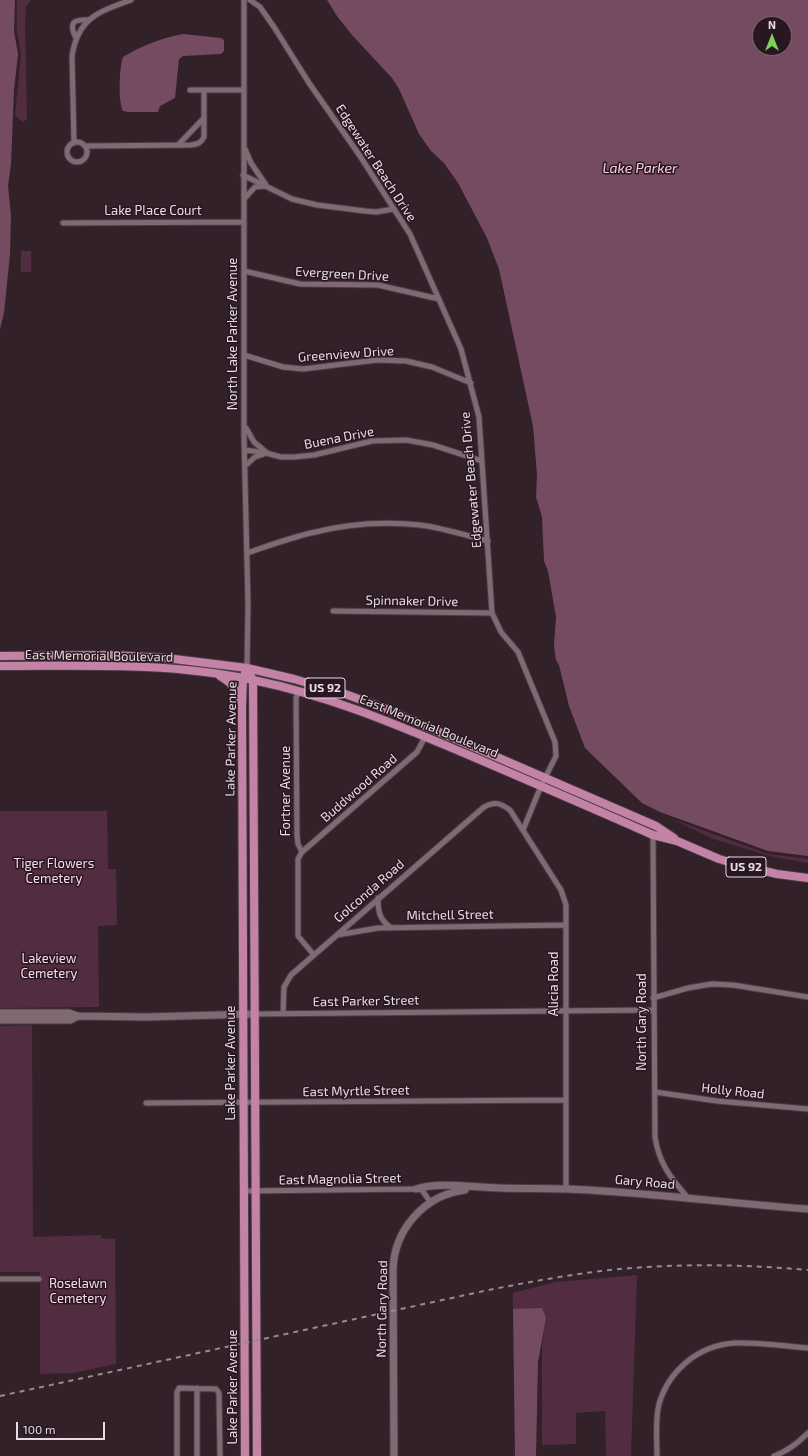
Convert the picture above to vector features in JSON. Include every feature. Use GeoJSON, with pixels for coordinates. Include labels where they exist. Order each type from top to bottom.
{"type":"FeatureCollection","features":[{"type":"Feature","properties":{"kind":"main road"},"geometry":{"type":"LineString","coordinates":[[37,666],[42,661],[61,655]]}},
{"type":"Feature","properties":{"kind":"main road","name":"East Memorial Boulevard"},"geometry":{"type":"LineString","coordinates":[[0,656],[111,655],[166,658],[247,668],[317,686],[402,715],[656,826],[674,839],[719,859],[778,874],[808,878]]}},
{"type":"Feature","properties":{"kind":"main road","name":"East Memorial Boulevard"},"geometry":{"type":"LineString","coordinates":[[0,666],[135,666],[243,678],[298,691],[350,707],[541,786],[653,835],[674,839]]}},
{"type":"Feature","properties":{"kind":"main road","name":"Lake Parker Avenue"},"geometry":{"type":"LineString","coordinates":[[246,1455],[242,706],[243,678],[247,668]]}},
{"type":"Feature","properties":{"kind":"main road","name":"Lake Parker Avenue"},"geometry":{"type":"LineString","coordinates":[[247,668],[253,680],[257,1456]]}},
{"type":"Feature","properties":{"kind":"main road"},"geometry":{"type":"LineString","coordinates":[[216,674],[227,680],[235,688],[242,706]]}},
{"type":"Feature","properties":{"kind":"main road","name":"East Parker Street"},"geometry":{"type":"LineString","coordinates":[[0,1014],[69,1013],[78,1016],[145,1017],[254,1014]]}},
{"type":"Feature","properties":{"kind":"main road","name":"East Parker Street"},"geometry":{"type":"LineString","coordinates":[[0,1020],[70,1020],[78,1016]]}},
{"type":"Feature","properties":{"kind":"main road"},"geometry":{"type":"LineString","coordinates":[[416,1189],[426,1186],[479,1188]]}},
{"type":"Feature","properties":{"kind":"main road","name":"Gary Road"},"geometry":{"type":"LineString","coordinates":[[479,1188],[566,1189],[652,1194],[808,1209]]}},
{"type":"Feature","properties":{"kind":"main road","name":"North Gary Road"},"geometry":{"type":"LineString","coordinates":[[394,1456],[393,1264],[398,1244],[404,1230],[418,1212],[430,1203],[454,1191],[479,1188]]}},
{"type":"Feature","properties":{"kind":"street"},"geometry":{"type":"LineString","coordinates":[[74,142],[72,56],[76,38],[83,25],[88,20],[108,8],[131,0]]}},
{"type":"Feature","properties":{"kind":"street","name":"North Lake Parker Avenue"},"geometry":{"type":"LineString","coordinates":[[244,0],[244,425],[247,553],[247,668]]}},
{"type":"Feature","properties":{"kind":"street","name":"Edgewater Beach Drive"},"geometry":{"type":"LineString","coordinates":[[250,0],[260,7],[274,27],[309,83],[360,156],[410,234],[461,349],[479,417],[492,614],[501,632],[518,652],[556,742],[556,756],[541,786],[523,830]]}},
{"type":"Feature","properties":{"kind":"street"},"geometry":{"type":"LineString","coordinates":[[76,38],[72,28],[73,23],[80,20],[88,20]]}},
{"type":"Feature","properties":{"kind":"street"},"geometry":{"type":"LineString","coordinates":[[190,90],[244,90]]}},
{"type":"Feature","properties":{"kind":"street"},"geometry":{"type":"LineString","coordinates":[[85,146],[87,152],[85,158],[80,162],[74,162],[68,158],[67,152],[69,146],[74,142],[85,146],[178,146],[191,145],[202,141],[204,137],[204,90]]}},
{"type":"Feature","properties":{"kind":"street"},"geometry":{"type":"LineString","coordinates":[[178,146],[204,118]]}},
{"type":"Feature","properties":{"kind":"street"},"geometry":{"type":"LineString","coordinates":[[244,146],[251,163],[266,186]]}},
{"type":"Feature","properties":{"kind":"street"},"geometry":{"type":"LineString","coordinates":[[243,175],[292,199],[317,205],[376,212],[394,209]]}},
{"type":"Feature","properties":{"kind":"street"},"geometry":{"type":"LineString","coordinates":[[244,199],[255,187],[266,186]]}},
{"type":"Feature","properties":{"kind":"street","name":"Lake Place Court"},"geometry":{"type":"LineString","coordinates":[[63,223],[244,222]]}},
{"type":"Feature","properties":{"kind":"street","name":"Evergreen Drive"},"geometry":{"type":"LineString","coordinates":[[244,271],[300,284],[378,285],[439,299]]}},
{"type":"Feature","properties":{"kind":"street","name":"Greenview Drive"},"geometry":{"type":"LineString","coordinates":[[244,355],[283,367],[303,370],[366,361],[406,361],[432,367],[471,383]]}},
{"type":"Feature","properties":{"kind":"street"},"geometry":{"type":"LineString","coordinates":[[244,425],[254,442],[266,453],[255,457],[245,466]]}},
{"type":"Feature","properties":{"kind":"street","name":"Buena Drive"},"geometry":{"type":"LineString","coordinates":[[245,450],[282,457],[304,456],[372,441],[394,440],[433,445],[482,461]]}},
{"type":"Feature","properties":{"kind":"street"},"geometry":{"type":"LineString","coordinates":[[247,553],[310,533],[360,524],[420,525],[438,528],[488,541]]}},
{"type":"Feature","properties":{"kind":"street","name":"Spinnaker Drive"},"geometry":{"type":"LineString","coordinates":[[333,611],[492,614]]}},
{"type":"Feature","properties":{"kind":"street","name":"Fortner Avenue"},"geometry":{"type":"LineString","coordinates":[[298,691],[296,698],[297,834],[298,844],[302,852],[298,859],[298,933],[300,940],[314,955]]}},
{"type":"Feature","properties":{"kind":"street","name":"Buddwood Road"},"geometry":{"type":"LineString","coordinates":[[302,852],[417,752],[425,737]]}},
{"type":"Feature","properties":{"kind":"street","name":"Alicia Road"},"geometry":{"type":"LineString","coordinates":[[497,803],[510,810],[561,890],[566,905],[566,1189]]}},
{"type":"Feature","properties":{"kind":"street","name":"Golconda Road"},"geometry":{"type":"LineString","coordinates":[[283,1014],[284,987],[287,980],[378,898],[484,807],[497,803]]}},
{"type":"Feature","properties":{"kind":"street","name":"North Gary Road"},"geometry":{"type":"LineString","coordinates":[[653,835],[655,1137],[660,1159],[671,1179],[688,1198]]}},
{"type":"Feature","properties":{"kind":"street"},"geometry":{"type":"LineString","coordinates":[[378,898],[379,916],[384,923],[390,927]]}},
{"type":"Feature","properties":{"kind":"street","name":"Mitchell Street"},"geometry":{"type":"LineString","coordinates":[[336,935],[390,927],[565,925]]}},
{"type":"Feature","properties":{"kind":"street"},"geometry":{"type":"LineString","coordinates":[[654,998],[688,988],[712,984],[733,985],[808,997]]}},
{"type":"Feature","properties":{"kind":"street","name":"East Parker Street"},"geometry":{"type":"LineString","coordinates":[[254,1014],[653,1010]]}},
{"type":"Feature","properties":{"kind":"street","name":"Holly Road"},"geometry":{"type":"LineString","coordinates":[[655,1092],[731,1102],[808,1109]]}},
{"type":"Feature","properties":{"kind":"street","name":"East Myrtle Street"},"geometry":{"type":"LineString","coordinates":[[146,1103],[255,1104],[566,1100]]}},
{"type":"Feature","properties":{"kind":"street","name":"East Magnolia Street"},"geometry":{"type":"LineString","coordinates":[[244,1191],[416,1189],[422,1190],[430,1203]]}},
{"type":"Feature","properties":{"kind":"street"},"geometry":{"type":"LineString","coordinates":[[0,1279],[39,1279]]}},
{"type":"Feature","properties":{"kind":"street"},"geometry":{"type":"LineString","coordinates":[[657,1456],[657,1420],[659,1406],[670,1381],[677,1371],[687,1362],[710,1349],[732,1344],[747,1343],[808,1348]]}},
{"type":"Feature","properties":{"kind":"street"},"geometry":{"type":"LineString","coordinates":[[177,1456],[177,1392],[179,1388],[216,1389],[219,1393],[220,1456]]}},
{"type":"Feature","properties":{"kind":"street"},"geometry":{"type":"LineString","coordinates":[[197,1388],[197,1456]]}},
{"type":"Feature","properties":{"kind":"street"},"geometry":{"type":"LineString","coordinates":[[774,1456],[796,1445],[808,1433]]}},
{"type":"Feature","properties":{"kind":"green space"},"geometry":{"type":"Polygon","coordinates":[[[17,0],[31,0],[26,6],[27,119],[23,122],[15,116],[21,55],[17,31],[17,0]]]}},
{"type":"Feature","properties":{"kind":"green space"},"geometry":{"type":"Polygon","coordinates":[[[21,251],[31,251],[31,272],[21,272],[21,251]]]}},
{"type":"Feature","properties":{"kind":"green space","name":"Tiger Flowers Cemetery"},"geometry":{"type":"Polygon","coordinates":[[[0,811],[107,811],[108,869],[116,869],[117,925],[98,926],[99,1007],[0,1008],[0,811]]]}},
{"type":"Feature","properties":{"kind":"green space"},"geometry":{"type":"Polygon","coordinates":[[[672,819],[768,854],[808,859],[808,863],[770,856],[713,839],[672,819]]]}},
{"type":"Feature","properties":{"kind":"green space","name":"Roselawn Cemetery"},"geometry":{"type":"Polygon","coordinates":[[[32,1025],[33,1237],[101,1235],[101,1238],[115,1239],[116,1364],[73,1373],[40,1374],[40,1272],[0,1272],[0,1026],[32,1025]]]}},
{"type":"Feature","properties":{"kind":"green space"},"geometry":{"type":"Polygon","coordinates":[[[637,1275],[631,1456],[606,1456],[605,1411],[576,1413],[576,1444],[542,1445],[542,1344],[546,1318],[526,1309],[513,1309],[513,1293],[555,1282],[637,1275]]]}},
{"type":"Feature","properties":{"kind":"water"},"geometry":{"type":"Polygon","coordinates":[[[0,0],[15,0],[14,31],[18,54],[14,90],[11,164],[8,186],[11,216],[10,254],[4,313],[0,329],[0,0]]]}},
{"type":"Feature","properties":{"kind":"water","name":"Lake Parker"},"geometry":{"type":"Polygon","coordinates":[[[327,0],[808,0],[808,856],[768,851],[660,812],[642,803],[585,748],[569,706],[559,665],[556,660],[554,646],[556,617],[548,571],[544,561],[542,517],[536,497],[537,475],[533,426],[499,269],[487,238],[458,183],[444,163],[431,151],[419,134],[399,89],[392,78],[352,35],[327,0]]]}},
{"type":"Feature","properties":{"kind":"water"},"geometry":{"type":"Polygon","coordinates":[[[183,34],[221,38],[224,40],[224,51],[221,54],[183,56],[179,59],[175,98],[160,106],[158,112],[123,111],[120,100],[120,85],[123,57],[152,43],[183,34]]]}},
{"type":"Feature","properties":{"kind":"water"},"geometry":{"type":"Polygon","coordinates":[[[542,1308],[546,1318],[538,1362],[536,1456],[515,1456],[513,1309],[542,1308]]]}},
{"type":"Feature","properties":{"kind":"railway"},"geometry":{"type":"LineString","coordinates":[[0,1396],[484,1291],[572,1275],[627,1268],[704,1265],[756,1266],[808,1270]]}},
{"type":"Feature","properties":{"kind":"park label","name":"Lakeview Cemetery"},"geometry":{"type":"Point","coordinates":[49,966]}}]}
